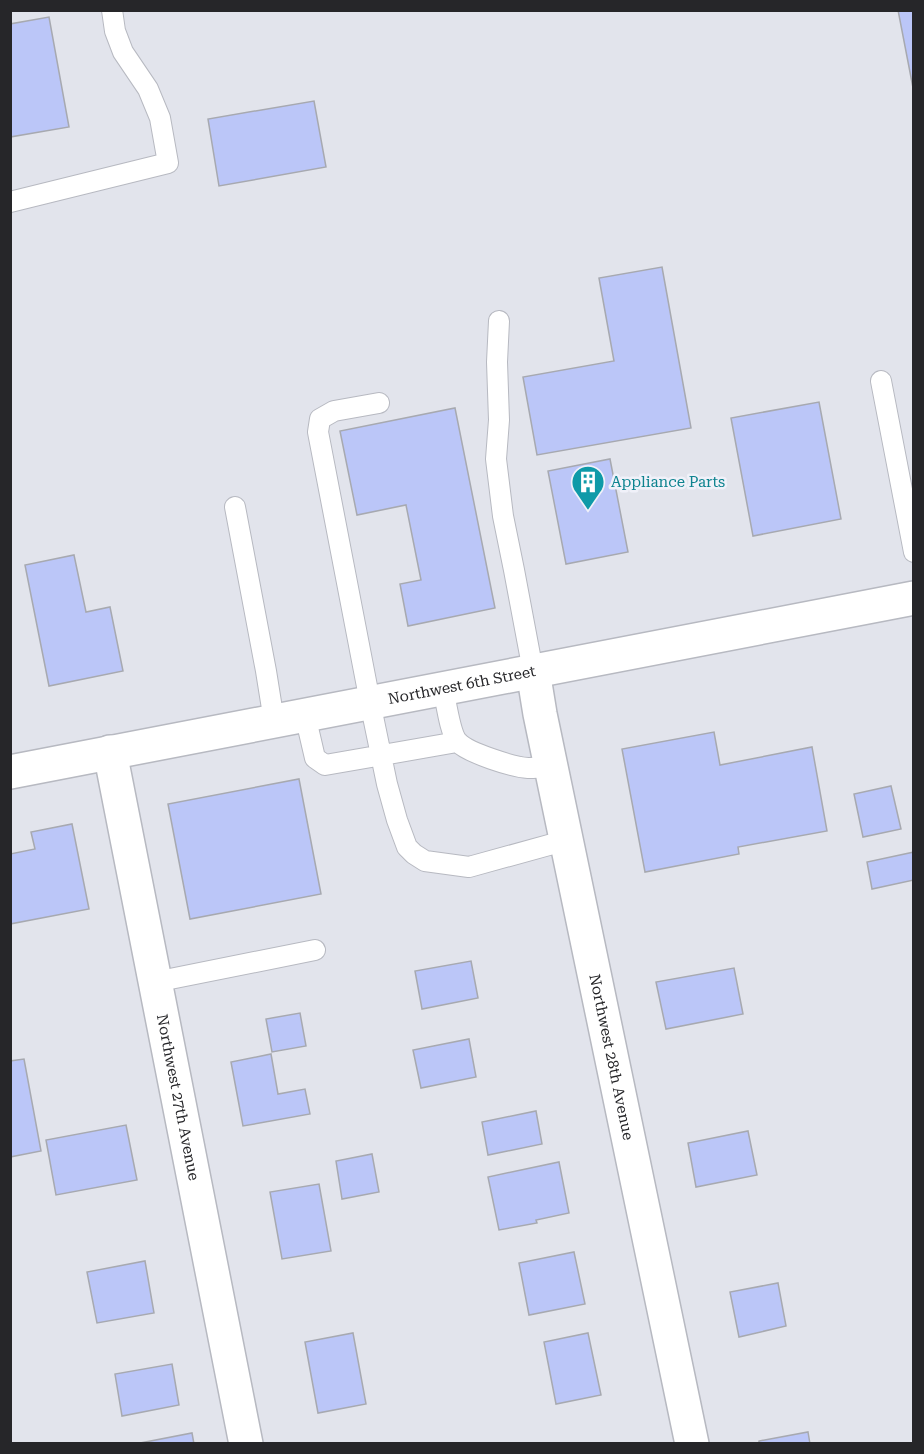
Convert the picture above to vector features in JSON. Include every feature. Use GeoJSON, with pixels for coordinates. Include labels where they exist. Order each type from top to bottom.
{"type":"FeatureCollection","features":[{"type":"Feature","properties":{"kind":"street","name":"Northwest 6th Street"},"geometry":{"type":"LineString","coordinates":[[10,772],[914,598]]}},
{"type":"Feature","properties":{"kind":"street","name":"Northwest 28th Avenue"},"geometry":{"type":"LineString","coordinates":[[533,671],[693,1443]]}},
{"type":"Feature","properties":{"kind":"street","name":"Northwest 27th Avenue"},"geometry":{"type":"LineString","coordinates":[[110,752],[246,1443]]}},
{"type":"Feature","properties":{"kind":"lane"},"geometry":{"type":"LineString","coordinates":[[10,202],[168,163],[160,118],[148,89],[123,52],[115,31],[112,10]]}},
{"type":"Feature","properties":{"kind":"lane"},"geometry":{"type":"LineString","coordinates":[[499,321],[497,362],[499,420],[496,459],[503,516],[533,671]]}},
{"type":"Feature","properties":{"kind":"lane"},"geometry":{"type":"LineString","coordinates":[[881,381],[914,552]]}},
{"type":"Feature","properties":{"kind":"lane"},"geometry":{"type":"LineString","coordinates":[[379,404],[334,411],[320,419],[318,432],[381,755],[397,820],[407,847],[425,861],[469,867],[567,840]]}},
{"type":"Feature","properties":{"kind":"lane"},"geometry":{"type":"LineString","coordinates":[[235,507],[266,671],[290,718],[315,758],[325,765],[457,742]]}},
{"type":"Feature","properties":{"kind":"lane"},"geometry":{"type":"LineString","coordinates":[[443,688],[457,742],[467,749],[510,765],[528,768],[552,767]]}},
{"type":"Feature","properties":{"kind":"lane"},"geometry":{"type":"LineString","coordinates":[[155,982],[315,950]]}},
{"type":"Feature","properties":{"kind":"building"},"geometry":{"type":"Polygon","coordinates":[[[898,10],[914,10],[914,93],[898,10]]]}},
{"type":"Feature","properties":{"kind":"building"},"geometry":{"type":"Polygon","coordinates":[[[49,17],[69,127],[10,137],[10,24],[49,17]]]}},
{"type":"Feature","properties":{"kind":"building"},"geometry":{"type":"Polygon","coordinates":[[[314,101],[326,167],[219,186],[208,119],[314,101]]]}},
{"type":"Feature","properties":{"kind":"building"},"geometry":{"type":"Polygon","coordinates":[[[662,267],[691,428],[537,455],[523,377],[614,361],[599,278],[662,267]]]}},
{"type":"Feature","properties":{"kind":"building"},"geometry":{"type":"Polygon","coordinates":[[[819,402],[841,519],[753,536],[731,418],[819,402]]]}},
{"type":"Feature","properties":{"kind":"building"},"geometry":{"type":"Polygon","coordinates":[[[455,408],[495,608],[408,626],[400,584],[421,580],[406,505],[357,515],[340,431],[455,408]]]}},
{"type":"Feature","properties":{"kind":"building","name":"Appliance Parts"},"geometry":{"type":"Polygon","coordinates":[[[610,459],[628,552],[566,564],[548,471],[610,459]]]}},
{"type":"Feature","properties":{"kind":"building"},"geometry":{"type":"Polygon","coordinates":[[[74,555],[86,612],[110,607],[123,671],[49,686],[25,565],[74,555]]]}},
{"type":"Feature","properties":{"kind":"building"},"geometry":{"type":"Polygon","coordinates":[[[714,732],[720,765],[812,747],[827,831],[738,847],[739,854],[645,872],[622,749],[714,732]]]}},
{"type":"Feature","properties":{"kind":"building"},"geometry":{"type":"Polygon","coordinates":[[[299,779],[321,894],[190,919],[168,804],[299,779]]]}},
{"type":"Feature","properties":{"kind":"building"},"geometry":{"type":"Polygon","coordinates":[[[891,786],[901,829],[863,837],[854,794],[891,786]]]}},
{"type":"Feature","properties":{"kind":"building"},"geometry":{"type":"Polygon","coordinates":[[[72,824],[89,909],[10,924],[10,854],[35,849],[31,832],[72,824]]]}},
{"type":"Feature","properties":{"kind":"building"},"geometry":{"type":"Polygon","coordinates":[[[914,852],[914,880],[872,889],[867,862],[914,852]]]}},
{"type":"Feature","properties":{"kind":"building"},"geometry":{"type":"Polygon","coordinates":[[[471,961],[478,998],[422,1009],[415,971],[471,961]]]}},
{"type":"Feature","properties":{"kind":"building"},"geometry":{"type":"Polygon","coordinates":[[[734,968],[743,1014],[666,1029],[656,982],[734,968]]]}},
{"type":"Feature","properties":{"kind":"building"},"geometry":{"type":"Polygon","coordinates":[[[300,1013],[306,1046],[272,1052],[266,1019],[300,1013]]]}},
{"type":"Feature","properties":{"kind":"building"},"geometry":{"type":"Polygon","coordinates":[[[469,1039],[476,1077],[421,1088],[413,1050],[469,1039]]]}},
{"type":"Feature","properties":{"kind":"building"},"geometry":{"type":"Polygon","coordinates":[[[271,1054],[278,1094],[305,1089],[310,1114],[243,1126],[231,1062],[271,1054]]]}},
{"type":"Feature","properties":{"kind":"building"},"geometry":{"type":"Polygon","coordinates":[[[24,1059],[41,1151],[10,1157],[10,1061],[24,1059]]]}},
{"type":"Feature","properties":{"kind":"building"},"geometry":{"type":"Polygon","coordinates":[[[536,1111],[542,1144],[488,1155],[482,1122],[536,1111]]]}},
{"type":"Feature","properties":{"kind":"building"},"geometry":{"type":"Polygon","coordinates":[[[126,1125],[137,1180],[56,1195],[46,1140],[126,1125]]]}},
{"type":"Feature","properties":{"kind":"building"},"geometry":{"type":"Polygon","coordinates":[[[748,1131],[757,1175],[696,1187],[688,1143],[748,1131]]]}},
{"type":"Feature","properties":{"kind":"building"},"geometry":{"type":"Polygon","coordinates":[[[372,1154],[379,1192],[342,1199],[336,1161],[372,1154]]]}},
{"type":"Feature","properties":{"kind":"building"},"geometry":{"type":"Polygon","coordinates":[[[559,1162],[569,1213],[536,1220],[537,1223],[499,1230],[488,1177],[559,1162]]]}},
{"type":"Feature","properties":{"kind":"building"},"geometry":{"type":"Polygon","coordinates":[[[319,1184],[331,1251],[282,1259],[270,1192],[319,1184]]]}},
{"type":"Feature","properties":{"kind":"building"},"geometry":{"type":"Polygon","coordinates":[[[574,1252],[585,1304],[529,1315],[519,1263],[574,1252]]]}},
{"type":"Feature","properties":{"kind":"building"},"geometry":{"type":"Polygon","coordinates":[[[145,1261],[154,1313],[97,1323],[87,1272],[145,1261]]]}},
{"type":"Feature","properties":{"kind":"building"},"geometry":{"type":"Polygon","coordinates":[[[778,1283],[786,1326],[739,1337],[730,1292],[778,1283]]]}},
{"type":"Feature","properties":{"kind":"building"},"geometry":{"type":"Polygon","coordinates":[[[353,1333],[366,1404],[318,1413],[305,1342],[353,1333]]]}},
{"type":"Feature","properties":{"kind":"building"},"geometry":{"type":"Polygon","coordinates":[[[588,1333],[601,1395],[556,1404],[544,1342],[588,1333]]]}},
{"type":"Feature","properties":{"kind":"building"},"geometry":{"type":"Polygon","coordinates":[[[172,1364],[179,1405],[122,1416],[115,1374],[172,1364]]]}},
{"type":"Feature","properties":{"kind":"building"},"geometry":{"type":"Polygon","coordinates":[[[808,1432],[810,1444],[759,1444],[759,1441],[808,1432]]]}},
{"type":"Feature","properties":{"kind":"building"},"geometry":{"type":"Polygon","coordinates":[[[192,1433],[194,1444],[135,1444],[192,1433]]]}},
{"type":"Feature","properties":{"kind":"place","name":"Appliance Parts"},"geometry":{"type":"Point","coordinates":[588,511]}}]}
